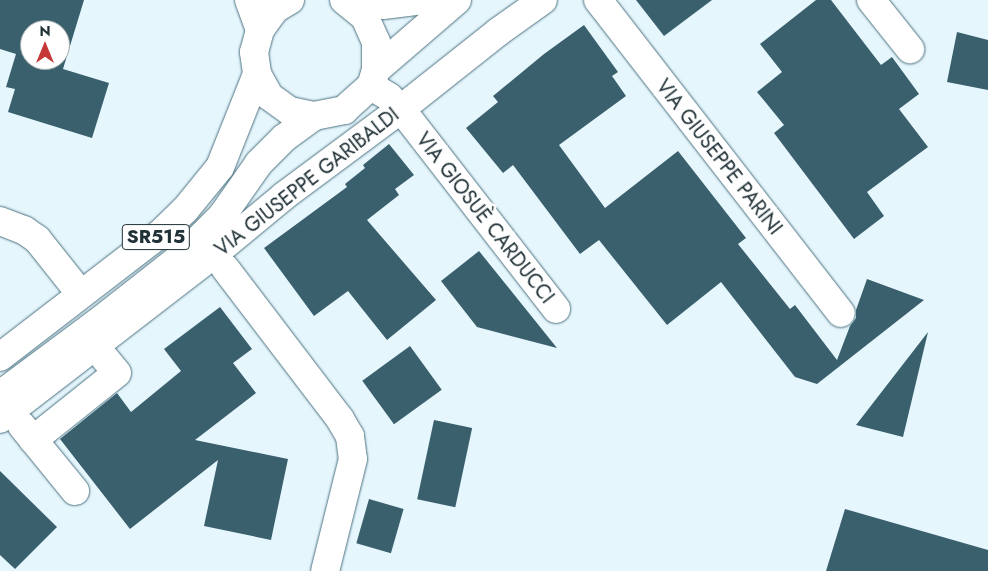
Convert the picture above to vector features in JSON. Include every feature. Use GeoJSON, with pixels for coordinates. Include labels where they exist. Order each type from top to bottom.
{"type":"FeatureCollection","features":[{"type":"Feature","properties":{"kind":"main road"},"geometry":{"type":"LineString","coordinates":[[249,0],[260,30]]}},
{"type":"Feature","properties":{"kind":"main road","name":"VIA GIUSEPPE GARIBALDI"},"geometry":{"type":"LineString","coordinates":[[290,0],[275,9],[260,30],[254,52],[257,74],[269,96],[290,110],[314,116]]}},
{"type":"Feature","properties":{"kind":"main road"},"geometry":{"type":"LineString","coordinates":[[344,0],[383,5],[424,0]]}},
{"type":"Feature","properties":{"kind":"main road"},"geometry":{"type":"LineString","coordinates":[[344,0],[365,17],[376,42],[373,78]]}},
{"type":"Feature","properties":{"kind":"main road","name":"VIA GIUSEPPE GARIBALDI"},"geometry":{"type":"LineString","coordinates":[[220,248],[259,163],[284,138],[314,116],[344,110],[373,78],[456,0]]}},
{"type":"Feature","properties":{"kind":"main road","name":"VIA GIUSEPPE GARIBALDI"},"geometry":{"type":"LineString","coordinates":[[2,406],[90,338],[182,256],[220,248],[284,196],[401,109],[498,32],[543,0]]}},
{"type":"Feature","properties":{"kind":"main road","name":"VIA GIUSEPPE PARINI"},"geometry":{"type":"LineString","coordinates":[[598,0],[841,313]]}},
{"type":"Feature","properties":{"kind":"main road"},"geometry":{"type":"LineString","coordinates":[[871,0],[910,49]]}},
{"type":"Feature","properties":{"kind":"main road","name":"VIA GIUSEPPE GARIBALDI"},"geometry":{"type":"LineString","coordinates":[[0,356],[80,293],[160,234],[205,186],[220,167],[257,74]]}},
{"type":"Feature","properties":{"kind":"main road","name":"VIA GIOSUÈ CARDUCCI"},"geometry":{"type":"LineString","coordinates":[[373,78],[401,109],[556,309]]}},
{"type":"Feature","properties":{"kind":"main road"},"geometry":{"type":"LineString","coordinates":[[0,221],[24,230],[37,239],[80,293]]}},
{"type":"Feature","properties":{"kind":"main road"},"geometry":{"type":"LineString","coordinates":[[220,248],[350,436],[354,459],[325,571]]}},
{"type":"Feature","properties":{"kind":"main road"},"geometry":{"type":"LineString","coordinates":[[33,440],[118,373],[90,338]]}},
{"type":"Feature","properties":{"kind":"main road"},"geometry":{"type":"LineString","coordinates":[[2,406],[75,491]]}},
{"type":"Feature","properties":{"kind":"building"},"geometry":{"type":"Polygon","coordinates":[[[0,0],[84,0],[70,46],[70,20],[20,20],[20,70],[66,70],[109,83],[92,138],[8,112],[15,89],[6,87],[16,54],[0,49],[0,0]]]}},
{"type":"Feature","properties":{"kind":"building"},"geometry":{"type":"Polygon","coordinates":[[[636,0],[712,0],[664,36],[636,0]]]}},
{"type":"Feature","properties":{"kind":"building"},"geometry":{"type":"Polygon","coordinates":[[[816,0],[831,0],[881,65],[892,57],[919,94],[899,109],[928,147],[867,192],[884,216],[854,239],[774,133],[784,125],[757,92],[782,72],[760,44],[816,0]]]}},
{"type":"Feature","properties":{"kind":"building"},"geometry":{"type":"Polygon","coordinates":[[[584,25],[618,72],[612,76],[626,96],[559,145],[605,208],[678,151],[746,238],[738,244],[790,309],[795,305],[837,360],[850,326],[856,318],[856,310],[867,279],[924,300],[817,384],[795,377],[721,282],[667,325],[599,240],[580,254],[513,165],[503,173],[466,128],[498,102],[493,96],[544,54],[584,25]]]}},
{"type":"Feature","properties":{"kind":"building"},"geometry":{"type":"Polygon","coordinates":[[[957,32],[988,40],[988,90],[947,82],[957,32]]]}},
{"type":"Feature","properties":{"kind":"building"},"geometry":{"type":"Polygon","coordinates":[[[389,144],[414,175],[395,189],[399,195],[367,220],[436,300],[387,340],[348,291],[314,316],[264,248],[347,187],[345,184],[365,168],[363,165],[389,144]]]}},
{"type":"Feature","properties":{"kind":"building"},"geometry":{"type":"Polygon","coordinates":[[[479,251],[557,348],[477,327],[441,281],[479,251]]]}},
{"type":"Feature","properties":{"kind":"building"},"geometry":{"type":"Polygon","coordinates":[[[220,307],[252,349],[233,363],[256,393],[195,440],[288,459],[271,540],[204,526],[218,460],[130,529],[60,439],[117,393],[131,412],[181,371],[164,349],[220,307]]]}},
{"type":"Feature","properties":{"kind":"building"},"geometry":{"type":"Polygon","coordinates":[[[928,332],[903,437],[856,425],[928,332]]]}},
{"type":"Feature","properties":{"kind":"building"},"geometry":{"type":"Polygon","coordinates":[[[410,346],[442,390],[394,424],[362,381],[410,346]]]}},
{"type":"Feature","properties":{"kind":"building"},"geometry":{"type":"Polygon","coordinates":[[[434,420],[472,428],[455,507],[417,499],[434,420]]]}},
{"type":"Feature","properties":{"kind":"building"},"geometry":{"type":"Polygon","coordinates":[[[0,471],[57,527],[15,569],[0,555],[0,471]]]}},
{"type":"Feature","properties":{"kind":"building"},"geometry":{"type":"Polygon","coordinates":[[[369,499],[404,509],[391,553],[356,543],[369,499]]]}},
{"type":"Feature","properties":{"kind":"building"},"geometry":{"type":"Polygon","coordinates":[[[845,509],[988,550],[988,571],[826,571],[845,509]]]}}]}
